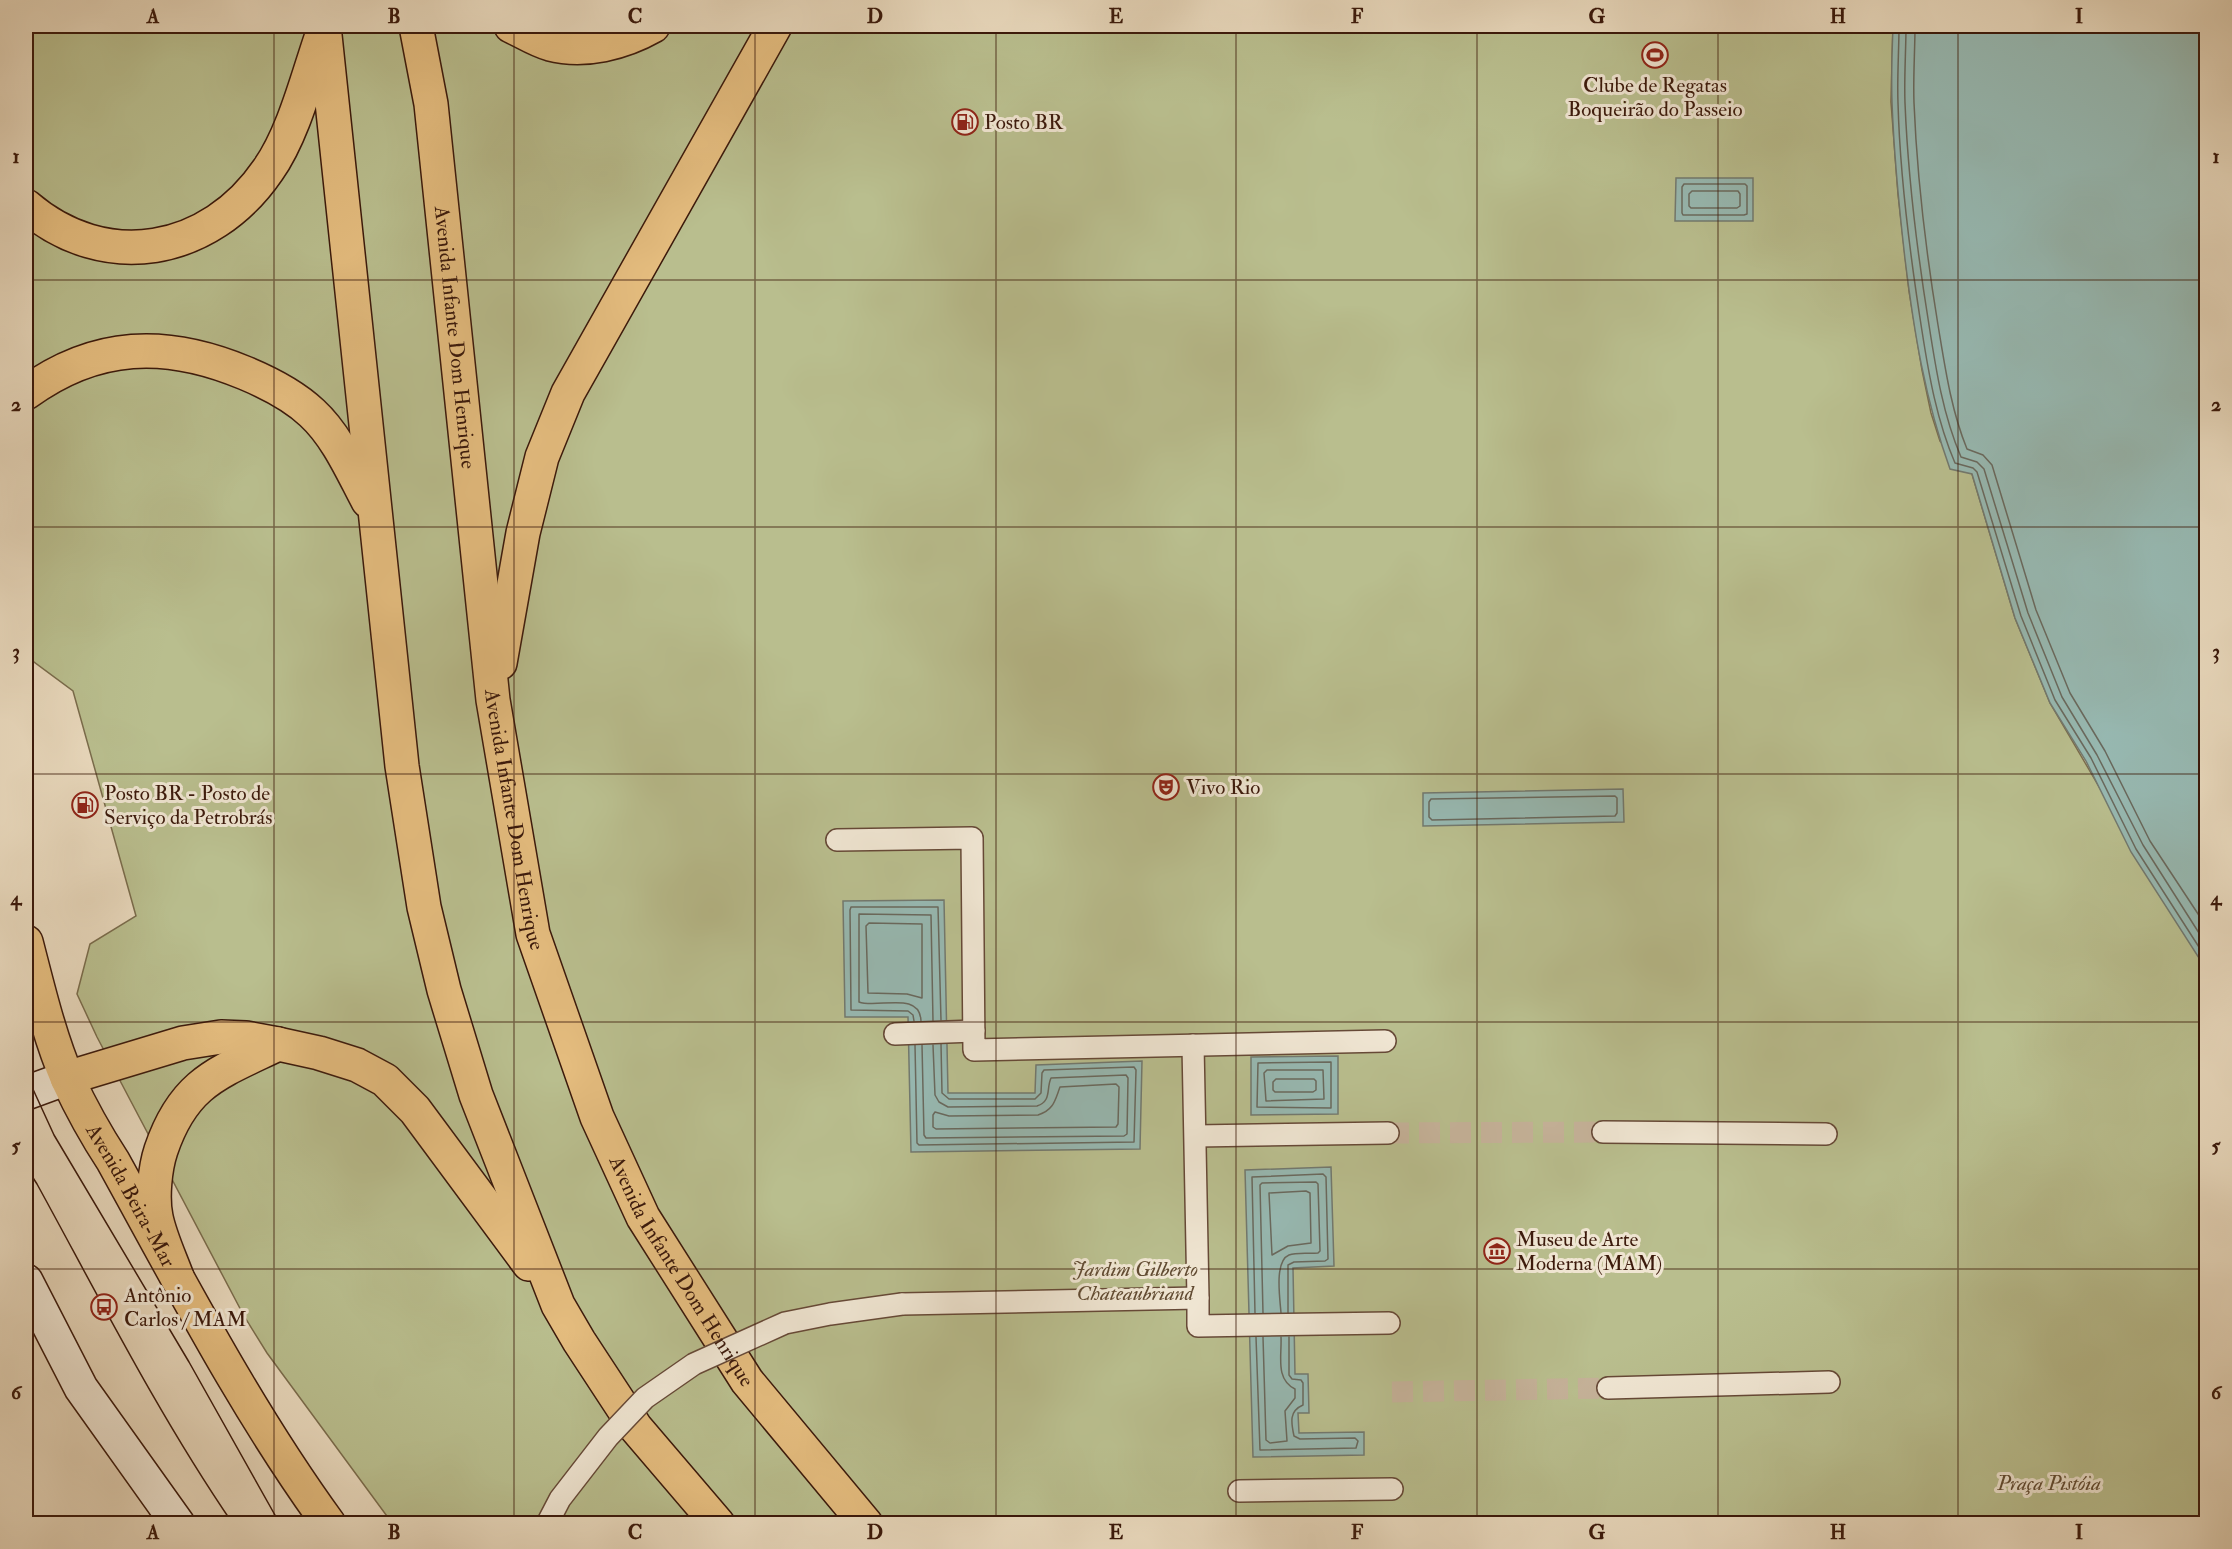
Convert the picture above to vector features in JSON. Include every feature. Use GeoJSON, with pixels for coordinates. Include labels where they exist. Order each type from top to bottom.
{"type":"FeatureCollection","features":[{"type":"Feature","properties":{"kind":"main road","name":"Avenida Infante Dom Henrique"},"geometry":{"type":"LineString","coordinates":[[416,26],[430,104],[493,700],[534,934],[597,1117],[643,1217],[747,1381],[866,1524]]}},
{"type":"Feature","properties":{"kind":"main road"},"geometry":{"type":"LineString","coordinates":[[512,26],[550,44],[577,47],[633,38],[653,26]]}},
{"type":"Feature","properties":{"kind":"main road"},"geometry":{"type":"LineString","coordinates":[[493,700],[523,533],[542,457],[568,393],[775,26]]}},
{"type":"Feature","properties":{"kind":"main road"},"geometry":{"type":"LineString","coordinates":[[26,206],[70,236],[120,247],[147,248],[167,244],[224,217],[248,194],[268,170],[282,146],[324,27]]}},
{"type":"Feature","properties":{"kind":"main road"},"geometry":{"type":"LineString","coordinates":[[324,27],[402,766],[427,918],[444,990],[476,1095],[558,1305]]}},
{"type":"Feature","properties":{"kind":"main road"},"geometry":{"type":"LineString","coordinates":[[26,393],[45,380],[72,367],[121,353],[168,351],[220,363],[264,381],[312,413],[329,432],[375,516]]}},
{"type":"Feature","properties":{"kind":"main road","name":"Avenida Beira-Mar"},"geometry":{"type":"LineString","coordinates":[[26,942],[44,1012],[67,1078],[91,1127],[113,1161],[246,1398],[305,1491],[329,1524]]}},
{"type":"Feature","properties":{"kind":"main road"},"geometry":{"type":"LineString","coordinates":[[26,1093],[67,1078],[183,1043],[221,1037],[246,1038],[319,1053],[357,1065],[385,1080],[415,1110],[449,1153],[558,1305],[636,1428],[718,1524]]}},
{"type":"Feature","properties":{"kind":"main road"},"geometry":{"type":"LineString","coordinates":[[177,1277],[155,1216],[155,1166],[172,1121],[183,1102],[216,1074],[278,1044]]}},
{"type":"Feature","properties":{"kind":"main road"},"geometry":{"type":"LineString","coordinates":[[26,1069],[67,1078]]}},
{"type":"Feature","properties":{"kind":"main road"},"geometry":{"type":"LineString","coordinates":[[26,1281],[81,1388],[178,1524]]}},
{"type":"Feature","properties":{"kind":"street"},"geometry":{"type":"LineString","coordinates":[[837,840],[972,838],[974,1050],[1385,1041]]}},
{"type":"Feature","properties":{"kind":"street"},"geometry":{"type":"LineString","coordinates":[[899,1033],[974,1031]]}},
{"type":"Feature","properties":{"kind":"street"},"geometry":{"type":"LineString","coordinates":[[1193,1045],[1198,1326],[1389,1323]]}},
{"type":"Feature","properties":{"kind":"street"},"geometry":{"type":"LineString","coordinates":[[1603,1131],[1826,1134]]}},
{"type":"Feature","properties":{"kind":"street"},"geometry":{"type":"LineString","coordinates":[[1196,1136],[1388,1133]]}},
{"type":"Feature","properties":{"kind":"street"},"geometry":{"type":"LineString","coordinates":[[547,1524],[560,1500],[608,1437],[645,1398],[694,1364],[785,1323],[902,1304],[1198,1298]]}},
{"type":"Feature","properties":{"kind":"street"},"geometry":{"type":"LineString","coordinates":[[1608,1388],[1829,1382]]}},
{"type":"Feature","properties":{"kind":"street"},"geometry":{"type":"LineString","coordinates":[[1239,1491],[1392,1489]]}},
{"type":"Feature","properties":{"kind":"green space"},"geometry":{"type":"Polygon","coordinates":[[[26,26],[1893,26],[1891,102],[1898,194],[1909,291],[1922,370],[1931,413],[1940,441],[1972,474],[2015,618],[2050,703],[2206,969],[2206,1523],[392,1523],[267,1353],[244,1316],[97,1037],[77,994],[90,944],[136,916],[73,691],[26,656],[26,26]]]}},
{"type":"Feature","properties":{"kind":"water"},"geometry":{"type":"Polygon","coordinates":[[[1893,26],[2206,26],[2206,969],[2131,852],[2086,761],[2050,703],[2015,618],[1972,474],[1950,469],[1941,443],[1922,366],[1905,259],[1893,122],[1893,26]]]}},
{"type":"Feature","properties":{"kind":"water"},"geometry":{"type":"Polygon","coordinates":[[[1676,178],[1753,178],[1753,221],[1675,221],[1676,178]]]}},
{"type":"Feature","properties":{"kind":"water"},"geometry":{"type":"Polygon","coordinates":[[[1623,789],[1624,822],[1423,826],[1423,793],[1623,789]]]}},
{"type":"Feature","properties":{"kind":"water"},"geometry":{"type":"Polygon","coordinates":[[[944,900],[948,1093],[1035,1093],[1036,1065],[1142,1061],[1140,1149],[911,1152],[908,1017],[845,1017],[843,901],[944,900]]]}},
{"type":"Feature","properties":{"kind":"water"},"geometry":{"type":"Polygon","coordinates":[[[1338,1056],[1338,1114],[1251,1115],[1251,1057],[1338,1056]]]}},
{"type":"Feature","properties":{"kind":"water"},"geometry":{"type":"Polygon","coordinates":[[[1331,1167],[1334,1266],[1293,1268],[1295,1374],[1308,1374],[1309,1413],[1298,1413],[1299,1433],[1364,1432],[1364,1455],[1253,1457],[1245,1170],[1331,1167]]]}},
{"type":"Feature","properties":{"kind":"tunnel"},"geometry":{"type":"LineString","coordinates":[[1388,1133],[1603,1132]]}},
{"type":"Feature","properties":{"kind":"tunnel"},"geometry":{"type":"LineString","coordinates":[[1392,1392],[1608,1388]]}},
{"type":"Feature","properties":{"kind":"tram line"},"geometry":{"type":"LineString","coordinates":[[26,1074],[54,1135],[189,1362],[280,1524]]}},
{"type":"Feature","properties":{"kind":"tram line"},"geometry":{"type":"LineString","coordinates":[[26,1167],[155,1399],[233,1524]]}},
{"type":"Feature","properties":{"kind":"place","name":"Clube de Regatas Boqueirão do Passeio"},"geometry":{"type":"Point","coordinates":[1655,55]}},
{"type":"Feature","properties":{"kind":"place","name":"Posto BR"},"geometry":{"type":"Point","coordinates":[965,122]}},
{"type":"Feature","properties":{"kind":"place","name":"Vivo Rio"},"geometry":{"type":"Point","coordinates":[1166,787]}},
{"type":"Feature","properties":{"kind":"place","name":"Posto BR - Posto de Serviço da Petrobrás"},"geometry":{"type":"Point","coordinates":[85,805]}},
{"type":"Feature","properties":{"kind":"place","name":"Museu de Arte Moderna (MAM)"},"geometry":{"type":"Point","coordinates":[1497,1251]}},
{"type":"Feature","properties":{"kind":"place","name":"Antônio Carlos / MAM"},"geometry":{"type":"Point","coordinates":[104,1307]}},
{"type":"Feature","properties":{"kind":"park label","name":"Jardim Gilberto Chateaubriand"},"geometry":{"type":"Point","coordinates":[1135,1281]}},
{"type":"Feature","properties":{"kind":"park label","name":"Praça Pistóia"},"geometry":{"type":"Point","coordinates":[2049,1483]}}]}
